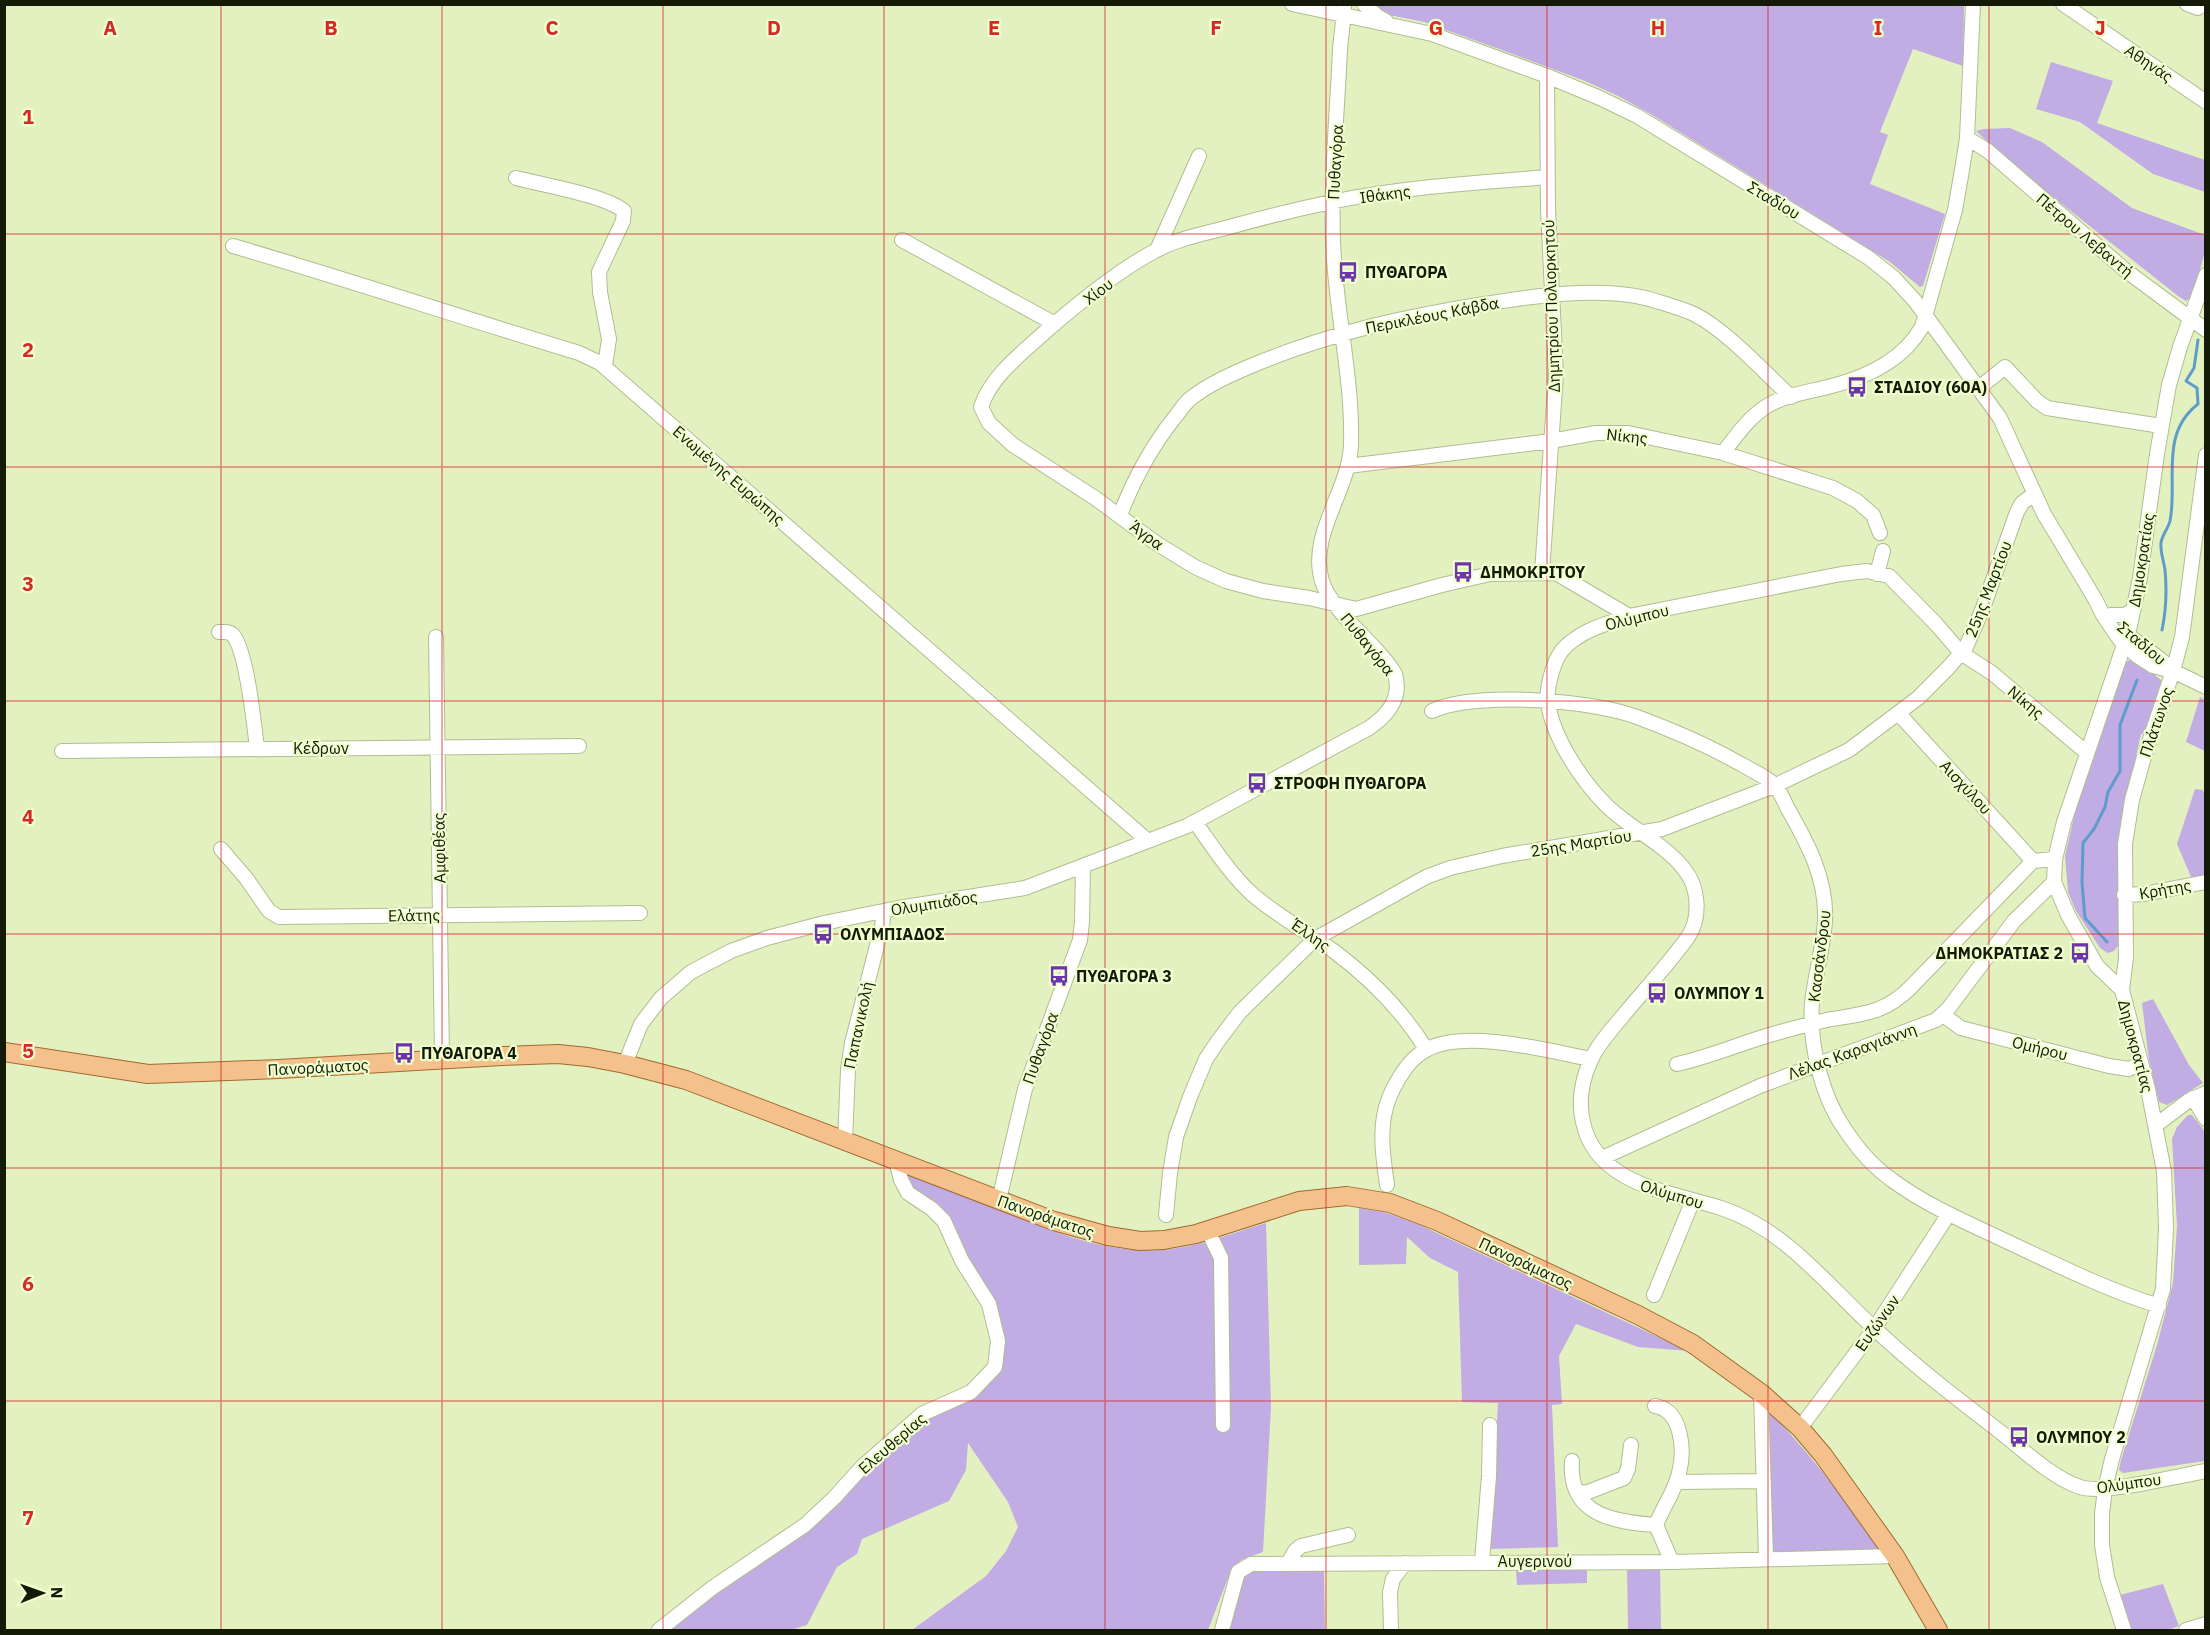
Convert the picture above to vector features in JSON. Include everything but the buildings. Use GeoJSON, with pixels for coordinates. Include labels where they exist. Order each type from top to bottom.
{"type":"FeatureCollection","features":[{"type":"Feature","properties":{"kind":"main road","name":"Πανοράματος"},"geometry":{"type":"LineString","coordinates":[[4,1052],[115,1071],[156,1074],[558,1054],[588,1057],[625,1064],[701,1086],[1063,1224],[1122,1239],[1164,1240],[1208,1231],[1278,1207],[1310,1199],[1347,1196],[1390,1203],[1443,1224],[1638,1315],[1693,1344],[1761,1394],[1800,1428],[1823,1455],[1895,1556],[1938,1630]]}},
{"type":"Feature","properties":{"kind":"street","name":"Σταδίου"},"geometry":{"type":"LineString","coordinates":[[1292,4],[1344,10],[1432,34],[1600,98],[1637,116],[1854,249],[1893,278],[1926,316],[1979,388],[2005,428],[2034,494],[2056,536],[2109,624],[2126,640],[2161,658],[2174,670],[2205,687]]}},
{"type":"Feature","properties":{"kind":"street"},"geometry":{"type":"LineString","coordinates":[[1364,4],[1377,16],[1396,26]]}},
{"type":"Feature","properties":{"kind":"street"},"geometry":{"type":"LineString","coordinates":[[1724,453],[1740,430],[1758,412],[1770,404],[1845,382],[1881,368],[1915,338],[1926,316],[1955,210],[1967,138],[1973,4]]}},
{"type":"Feature","properties":{"kind":"street","name":"Αθηνάς"},"geometry":{"type":"LineString","coordinates":[[2063,4],[2205,102]]}},
{"type":"Feature","properties":{"kind":"street","name":"Πυθαγόρα"},"geometry":{"type":"LineString","coordinates":[[999,1200],[1025,1089],[1080,940],[1083,867],[1195,822],[1358,735],[1377,723],[1392,706],[1398,688],[1395,674],[1337,606],[1323,584],[1320,555],[1348,466],[1351,445],[1350,411],[1333,244],[1332,201],[1344,10]]}},
{"type":"Feature","properties":{"kind":"street","name":"Δημητρίου Πολιορκητού"},"geometry":{"type":"LineString","coordinates":[[1542,572],[1556,375],[1549,225],[1547,76]]}},
{"type":"Feature","properties":{"kind":"street","name":"Πέτρου Λεβαντή"},"geometry":{"type":"LineString","coordinates":[[1967,138],[1979,144],[2125,270],[2205,330]]}},
{"type":"Feature","properties":{"kind":"street"},"geometry":{"type":"LineString","coordinates":[[1157,250],[1199,156]]}},
{"type":"Feature","properties":{"kind":"street","name":"Ιθάκης"},"geometry":{"type":"LineString","coordinates":[[1157,250],[1274,215],[1332,201],[1444,185],[1548,177]]}},
{"type":"Feature","properties":{"kind":"street"},"geometry":{"type":"LineString","coordinates":[[516,178],[572,191],[624,211],[623,220],[600,272],[600,292],[609,339],[605,366]]}},
{"type":"Feature","properties":{"kind":"street"},"geometry":{"type":"LineString","coordinates":[[902,240],[1054,324]]}},
{"type":"Feature","properties":{"kind":"street","name":"Ενωμένης Ευρώπης"},"geometry":{"type":"LineString","coordinates":[[233,246],[579,353],[605,366],[634,394],[1148,841]]}},
{"type":"Feature","properties":{"kind":"street","name":"Χίου"},"geometry":{"type":"LineString","coordinates":[[983,414],[981,407],[985,396],[998,378],[1054,324],[1132,265],[1157,250]]}},
{"type":"Feature","properties":{"kind":"street","name":"Δημοκρατίας"},"geometry":{"type":"LineString","coordinates":[[2124,1630],[2110,1589],[2103,1555],[2102,1521],[2105,1489],[2117,1442],[2159,1306],[2166,1259],[2164,1171],[2156,1125],[2122,990],[2097,966],[2068,915],[2054,882],[2055,859],[2064,822],[2126,640],[2134,609],[2161,426],[2172,372],[2205,275]]}},
{"type":"Feature","properties":{"kind":"street","name":"Περικλέους Κάβδα"},"geometry":{"type":"LineString","coordinates":[[1120,515],[1147,456],[1189,400],[1224,378],[1290,350],[1342,332],[1442,311],[1525,297],[1554,295],[1620,295],[1653,300],[1695,315],[1722,333],[1791,396]]}},
{"type":"Feature","properties":{"kind":"street"},"geometry":{"type":"LineString","coordinates":[[1979,388],[2005,367],[2037,401],[2047,408],[2161,426]]}},
{"type":"Feature","properties":{"kind":"street","name":"Άγρα"},"geometry":{"type":"LineString","coordinates":[[983,414],[995,430],[1013,445],[1120,515],[1176,555],[1195,567],[1226,581],[1352,609],[1490,574],[1542,572]]}},
{"type":"Feature","properties":{"kind":"street","name":"Νίκης"},"geometry":{"type":"LineString","coordinates":[[1348,466],[1551,441],[1596,433],[1628,433],[1724,453],[1833,488],[1857,501],[1873,515],[1880,533]]}},
{"type":"Feature","properties":{"kind":"street","name":"Πλάτωνος"},"geometry":{"type":"LineString","coordinates":[[2122,990],[2126,958],[2125,844],[2132,800],[2144,757],[2174,670],[2182,637],[2202,519],[2205,455]]}},
{"type":"Feature","properties":{"kind":"street","name":"25ης Μαρτίου"},"geometry":{"type":"LineString","coordinates":[[1166,1215],[1170,1166],[1176,1137],[1206,1059],[1248,1004],[1315,939],[1426,877],[1450,868],[1502,856],[1641,833],[1674,825],[1774,786],[1842,754],[1899,714],[1933,684],[1961,653],[1976,625],[2017,512],[2022,503],[2034,494]]}},
{"type":"Feature","properties":{"kind":"street"},"geometry":{"type":"LineString","coordinates":[[1883,551],[1883,575]]}},
{"type":"Feature","properties":{"kind":"street"},"geometry":{"type":"LineString","coordinates":[[1542,572],[1556,573],[1629,616]]}},
{"type":"Feature","properties":{"kind":"street","name":"Ολύμπου"},"geometry":{"type":"LineString","coordinates":[[1883,575],[1867,572],[1841,574],[1629,616],[1596,628],[1575,639],[1559,654],[1551,675],[1548,702],[1561,742],[1584,779],[1607,806],[1677,861],[1692,883],[1696,901],[1696,921],[1685,941],[1605,1038],[1591,1059],[1582,1087],[1581,1116],[1588,1139],[1602,1158],[1633,1182],[1733,1213],[1766,1229],[1798,1255],[1874,1329],[1956,1398],[2040,1463],[2076,1485],[2091,1489],[2105,1489],[2205,1471]]}},
{"type":"Feature","properties":{"kind":"street","name":"Νίκης"},"geometry":{"type":"LineString","coordinates":[[1883,575],[1938,625],[1961,653],[1992,673],[2087,753]]}},
{"type":"Feature","properties":{"kind":"street","name":"Σταδίου"},"geometry":{"type":"LineString","coordinates":[[2096,599],[2111,615],[2126,640]]}},
{"type":"Feature","properties":{"kind":"street","name":"Σταδίου"},"geometry":{"type":"LineString","coordinates":[[2111,615],[2125,615],[2134,609]]}},
{"type":"Feature","properties":{"kind":"street"},"geometry":{"type":"LineString","coordinates":[[219,632],[229,632],[233,636],[244,665],[257,748]]}},
{"type":"Feature","properties":{"kind":"street","name":"Αμφιθέας"},"geometry":{"type":"LineString","coordinates":[[436,637],[442,1059]]}},
{"type":"Feature","properties":{"kind":"street","name":"Κασσάνδρου"},"geometry":{"type":"LineString","coordinates":[[1432,711],[1442,706],[1488,699],[1597,706],[1631,715],[1706,744],[1774,786],[1802,832],[1823,885],[1825,922],[1812,1004],[1818,1063],[1827,1098],[1842,1126],[1866,1159],[1892,1181],[1948,1215],[2086,1278],[2159,1306]]}},
{"type":"Feature","properties":{"kind":"street","name":"Αισχύλου"},"geometry":{"type":"LineString","coordinates":[[1899,714],[2033,861]]}},
{"type":"Feature","properties":{"kind":"street","name":"Κέδρων"},"geometry":{"type":"LineString","coordinates":[[62,751],[579,746]]}},
{"type":"Feature","properties":{"kind":"street","name":"Έλλης"},"geometry":{"type":"LineString","coordinates":[[1195,822],[1225,863],[1253,895],[1334,951],[1376,985],[1411,1025],[1426,1049]]}},
{"type":"Feature","properties":{"kind":"street","name":"Ελάτης"},"geometry":{"type":"LineString","coordinates":[[221,849],[274,916],[640,913]]}},
{"type":"Feature","properties":{"kind":"street"},"geometry":{"type":"LineString","coordinates":[[2033,861],[2055,859]]}},
{"type":"Feature","properties":{"kind":"street","name":"Λέλας Καραγιάννη"},"geometry":{"type":"LineString","coordinates":[[1677,1064],[1813,1023],[1865,1015],[1880,1010],[1897,1000],[2033,861]]}},
{"type":"Feature","properties":{"kind":"street","name":"Ολυμπιάδος"},"geometry":{"type":"LineString","coordinates":[[625,1064],[637,1030],[653,1007],[679,982],[701,966],[731,951],[757,940],[810,926],[884,911],[1025,888],[1083,867]]}},
{"type":"Feature","properties":{"kind":"street","name":"Λέλας Καραγιάννη"},"geometry":{"type":"LineString","coordinates":[[1602,1158],[1760,1086],[1927,1024],[1943,1015],[2014,921],[2054,882]]}},
{"type":"Feature","properties":{"kind":"street","name":"Κρήτης"},"geometry":{"type":"LineString","coordinates":[[2124,895],[2144,894],[2205,882]]}},
{"type":"Feature","properties":{"kind":"street","name":"Παπανικολή"},"geometry":{"type":"LineString","coordinates":[[845,1140],[850,1050],[884,911]]}},
{"type":"Feature","properties":{"kind":"street","name":"Ομήρου"},"geometry":{"type":"LineString","coordinates":[[1943,1015],[1960,1028],[2109,1066],[2129,1069],[2140,1064]]}},
{"type":"Feature","properties":{"kind":"street"},"geometry":{"type":"LineString","coordinates":[[1387,1185],[1383,1154],[1384,1117],[1388,1101],[1395,1083],[1408,1065],[1426,1049],[1443,1043],[1470,1041],[1509,1044],[1591,1059]]}},
{"type":"Feature","properties":{"kind":"street"},"geometry":{"type":"LineString","coordinates":[[2156,1125],[2199,1095],[2205,1119]]}},
{"type":"Feature","properties":{"kind":"street","name":"Ελευθερίας"},"geometry":{"type":"LineString","coordinates":[[659,1630],[712,1588],[805,1525],[862,1467],[922,1414],[971,1392],[995,1367],[998,1341],[989,1304],[962,1261],[945,1221],[908,1193],[896,1160]]}},
{"type":"Feature","properties":{"kind":"street"},"geometry":{"type":"LineString","coordinates":[[1654,1295],[1693,1200]]}},
{"type":"Feature","properties":{"kind":"street","name":"Ευζώνων"},"geometry":{"type":"LineString","coordinates":[[1800,1428],[1874,1329],[1948,1215]]}},
{"type":"Feature","properties":{"kind":"street"},"geometry":{"type":"LineString","coordinates":[[1208,1231],[1221,1258],[1223,1425]]}},
{"type":"Feature","properties":{"kind":"street"},"geometry":{"type":"LineString","coordinates":[[1761,1394],[1766,1559]]}},
{"type":"Feature","properties":{"kind":"street"},"geometry":{"type":"LineString","coordinates":[[1655,1406],[1664,1407],[1672,1414],[1677,1426],[1682,1461],[1676,1482],[1656,1525],[1672,1562]]}},
{"type":"Feature","properties":{"kind":"street"},"geometry":{"type":"LineString","coordinates":[[1482,1561],[1489,1476],[1490,1425]]}},
{"type":"Feature","properties":{"kind":"street"},"geometry":{"type":"LineString","coordinates":[[1579,1493],[1588,1492],[1624,1478],[1628,1469],[1631,1444]]}},
{"type":"Feature","properties":{"kind":"street"},"geometry":{"type":"LineString","coordinates":[[1572,1461],[1571,1476],[1580,1500],[1592,1511],[1631,1523],[1656,1525]]}},
{"type":"Feature","properties":{"kind":"street"},"geometry":{"type":"LineString","coordinates":[[1676,1482],[1764,1481]]}},
{"type":"Feature","properties":{"kind":"street"},"geometry":{"type":"LineString","coordinates":[[1288,1563],[1301,1546],[1348,1534]]}},
{"type":"Feature","properties":{"kind":"street","name":"Αυγερινού"},"geometry":{"type":"LineString","coordinates":[[1222,1630],[1238,1572],[1251,1564],[1482,1561],[1672,1562],[1895,1556]]}},
{"type":"Feature","properties":{"kind":"street"},"geometry":{"type":"LineString","coordinates":[[1390,1630],[1390,1592],[1393,1579],[1405,1563]]}},
{"type":"Feature","properties":{"kind":"street"},"geometry":{"type":"LineString","coordinates":[[2186,1630],[2205,1624]]}},
{"type":"Feature","properties":{"kind":"shaded area"},"geometry":{"type":"Polygon","coordinates":[[[1370,5],[1964,5],[1963,66],[1913,49],[1880,132],[1888,135],[1870,184],[1945,214],[1923,286],[1920,287],[1890,262],[1618,96],[1585,81],[1499,49],[1424,22],[1389,15],[1370,5]]]}},
{"type":"Feature","properties":{"kind":"shaded area"},"geometry":{"type":"Polygon","coordinates":[[[2051,62],[2113,81],[2097,123],[2205,160],[2205,192],[2153,174],[2080,122],[2036,109],[2051,62]]]}},
{"type":"Feature","properties":{"kind":"shaded area"},"geometry":{"type":"Polygon","coordinates":[[[2010,128],[2042,142],[2132,208],[2205,235],[2205,251],[2193,296],[2186,301],[2178,296],[2014,166],[1976,131],[2010,128]]]}},
{"type":"Feature","properties":{"kind":"shaded area"},"geometry":{"type":"Polygon","coordinates":[[[2131,659],[2147,668],[2161,680],[2161,683],[2146,733],[2141,734],[2127,795],[2118,893],[2120,943],[2114,951],[2108,953],[2100,948],[2076,911],[2068,892],[2065,856],[2077,804],[2125,663],[2131,659]]]}},
{"type":"Feature","properties":{"kind":"shaded area"},"geometry":{"type":"Polygon","coordinates":[[[2200,697],[2205,700],[2205,751],[2186,742],[2200,697]]]}},
{"type":"Feature","properties":{"kind":"shaded area"},"geometry":{"type":"Polygon","coordinates":[[[2195,789],[2203,790],[2206,802],[2205,876],[2192,879],[2177,844],[2195,789]]]}},
{"type":"Feature","properties":{"kind":"shaded area"},"geometry":{"type":"Polygon","coordinates":[[[2153,999],[2189,1065],[2203,1083],[2167,1105],[2159,1102],[2149,1060],[2142,1003],[2153,999]]]}},
{"type":"Feature","properties":{"kind":"shaded area"},"geometry":{"type":"Polygon","coordinates":[[[2188,1115],[2192,1115],[2206,1133],[2205,1461],[2123,1473],[2119,1470],[2121,1460],[2157,1345],[2173,1283],[2177,1226],[2172,1139],[2177,1127],[2188,1115]]]}},
{"type":"Feature","properties":{"kind":"shaded area"},"geometry":{"type":"Polygon","coordinates":[[[908,1174],[1065,1235],[1121,1248],[1173,1249],[1214,1240],[1266,1223],[1271,1407],[1263,1552],[1241,1560],[1231,1570],[1208,1630],[912,1630],[986,1576],[1006,1551],[1018,1527],[1008,1502],[968,1443],[966,1470],[949,1501],[862,1539],[857,1554],[837,1567],[807,1625],[791,1630],[665,1630],[803,1529],[900,1437],[995,1369],[1000,1340],[953,1233],[909,1187],[908,1174]]]}},
{"type":"Feature","properties":{"kind":"shaded area"},"geometry":{"type":"Polygon","coordinates":[[[1359,1208],[1384,1212],[1420,1225],[1688,1351],[1638,1347],[1576,1324],[1559,1356],[1562,1404],[1552,1405],[1558,1547],[1490,1549],[1498,1403],[1462,1402],[1458,1272],[1430,1258],[1407,1237],[1406,1264],[1359,1265],[1359,1208]]]}},
{"type":"Feature","properties":{"kind":"shaded area"},"geometry":{"type":"Polygon","coordinates":[[[1768,1411],[1813,1461],[1881,1551],[1771,1554],[1768,1411]]]}},
{"type":"Feature","properties":{"kind":"shaded area"},"geometry":{"type":"Polygon","coordinates":[[[1587,1566],[1587,1583],[1517,1585],[1516,1568],[1587,1566]]]}},
{"type":"Feature","properties":{"kind":"shaded area"},"geometry":{"type":"Polygon","coordinates":[[[1627,1566],[1660,1566],[1661,1630],[1628,1630],[1627,1566]]]}},
{"type":"Feature","properties":{"kind":"shaded area"},"geometry":{"type":"Polygon","coordinates":[[[1324,1568],[1325,1630],[1226,1630],[1239,1571],[1324,1568]]]}},
{"type":"Feature","properties":{"kind":"shaded area"},"geometry":{"type":"Polygon","coordinates":[[[2163,1584],[2179,1626],[2168,1630],[2129,1630],[2116,1596],[2163,1584]]]}},
{"type":"Feature","properties":{"kind":"waterway"},"geometry":{"type":"LineString","coordinates":[[2162,630],[2166,586],[2161,543],[2170,521],[2172,506],[2174,444],[2178,429],[2186,416],[2198,404],[2197,388],[2186,381],[2194,368],[2198,340]]}},
{"type":"Feature","properties":{"kind":"waterway"},"geometry":{"type":"LineString","coordinates":[[2107,942],[2085,918],[2082,883],[2083,843],[2094,829],[2105,807],[2108,792],[2120,771],[2120,725],[2137,680]]}},
{"type":"Feature","properties":{"kind":"place","name":"ΠΥΘΑΓΟΡΑ"},"geometry":{"type":"Point","coordinates":[1348,272]}},
{"type":"Feature","properties":{"kind":"place","name":"ΣΤΑΔΙΟΥ (60A)"},"geometry":{"type":"Point","coordinates":[1857,387]}},
{"type":"Feature","properties":{"kind":"place","name":"ΔΗΜΟΚΡΙΤΟΥ"},"geometry":{"type":"Point","coordinates":[1463,572]}},
{"type":"Feature","properties":{"kind":"place","name":"ΣΤΡΟΦΗ ΠΥΘΑΓΟΡΑ"},"geometry":{"type":"Point","coordinates":[1257,783]}},
{"type":"Feature","properties":{"kind":"place","name":"ΟΛΥΜΠΙΑΔΟΣ"},"geometry":{"type":"Point","coordinates":[823,934]}},
{"type":"Feature","properties":{"kind":"place","name":"ΔΗΜΟΚΡΑΤΙΑΣ 2"},"geometry":{"type":"Point","coordinates":[2080,953]}},
{"type":"Feature","properties":{"kind":"place","name":"ΠΥΘΑΓΟΡΑ 3"},"geometry":{"type":"Point","coordinates":[1059,976]}},
{"type":"Feature","properties":{"kind":"place","name":"ΟΛΥΜΠΟΥ 1"},"geometry":{"type":"Point","coordinates":[1657,993]}},
{"type":"Feature","properties":{"kind":"place","name":"ΠΥΘΑΓΟΡΑ 4"},"geometry":{"type":"Point","coordinates":[404,1053]}},
{"type":"Feature","properties":{"kind":"place","name":"ΟΛΥΜΠΟΥ 2"},"geometry":{"type":"Point","coordinates":[2019,1437]}}]}
